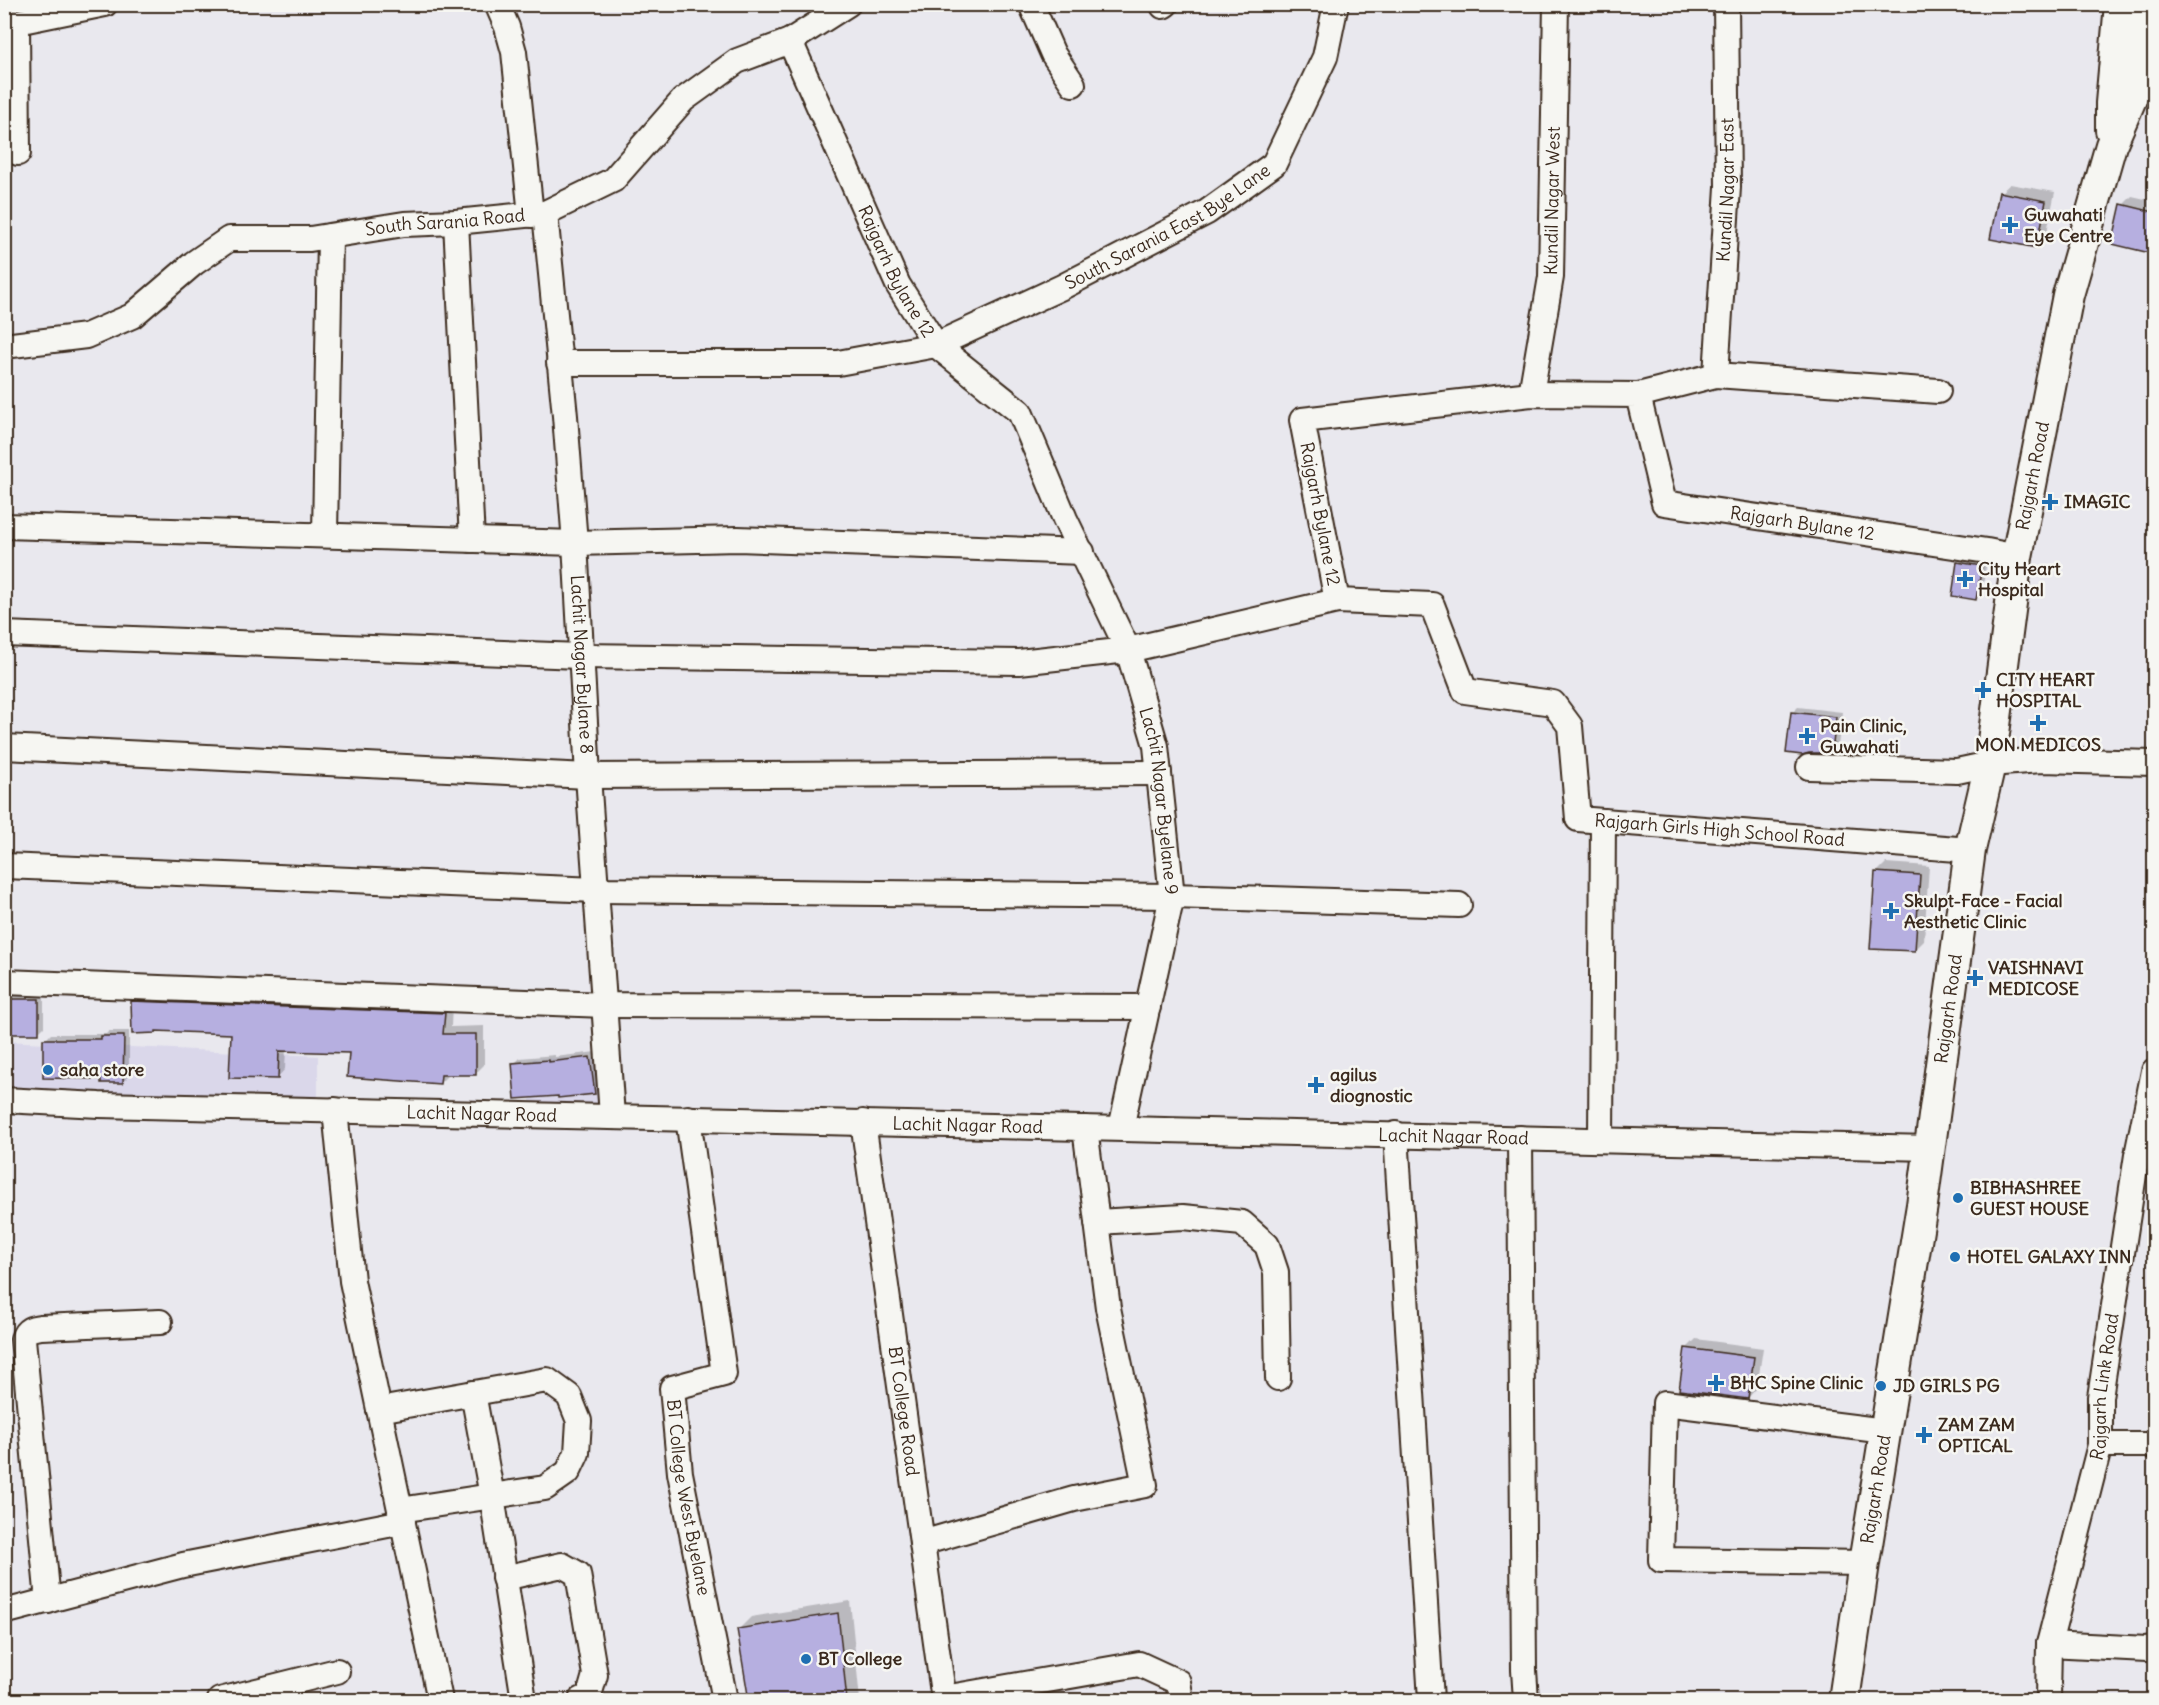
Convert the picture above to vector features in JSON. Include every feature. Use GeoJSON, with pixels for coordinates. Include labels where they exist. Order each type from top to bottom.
{"type":"FeatureCollection","features":[{"type":"Feature","properties":{"kind":"main road","name":"Rajgarh Road"},"geometry":{"type":"LineString","coordinates":[[2111,145],[2111,103],[2121,4]]}},
{"type":"Feature","properties":{"kind":"main road","name":"Rajgarh Road"},"geometry":{"type":"LineString","coordinates":[[1844,1701],[1863,1563],[1930,1148],[1970,850],[1990,764],[2017,557],[2068,295],[2111,145],[2134,92],[2145,4]]}},
{"type":"Feature","properties":{"kind":"street"},"geometry":{"type":"LineString","coordinates":[[18,153],[11,22],[105,4]]}},
{"type":"Feature","properties":{"kind":"street","name":"Lachit Nagar Bylane 8"},"geometry":{"type":"LineString","coordinates":[[497,4],[514,52],[560,363],[575,543],[580,656],[612,1116]]}},
{"type":"Feature","properties":{"kind":"street","name":"South Sarania Road"},"geometry":{"type":"LineString","coordinates":[[4,346],[86,336],[132,316],[194,263],[229,239],[310,239],[404,224],[456,222],[538,214],[613,180],[683,100],[737,61],[790,41],[848,4]]}},
{"type":"Feature","properties":{"kind":"street"},"geometry":{"type":"LineString","coordinates":[[1030,4],[1053,54],[1073,84]]}},
{"type":"Feature","properties":{"kind":"street","name":"South Sarania East Bye Lane"},"geometry":{"type":"LineString","coordinates":[[560,363],[838,363],[936,345],[1062,287],[1207,212],[1274,164],[1325,57],[1336,4]]}},
{"type":"Feature","properties":{"kind":"street","name":"Kundil Nagar West"},"geometry":{"type":"LineString","coordinates":[[1531,394],[1551,276],[1556,4]]}},
{"type":"Feature","properties":{"kind":"street","name":"Kundil Nagar East"},"geometry":{"type":"LineString","coordinates":[[1716,375],[1728,187],[1726,4]]}},
{"type":"Feature","properties":{"kind":"street","name":"Rajgarh Bylane 12"},"geometry":{"type":"LineString","coordinates":[[790,41],[898,285],[936,345],[1020,412],[1128,650],[1336,601],[1302,420],[1531,394],[1638,395],[1664,503],[2017,557]]}},
{"type":"Feature","properties":{"kind":"street"},"geometry":{"type":"LineString","coordinates":[[456,222],[472,540]]}},
{"type":"Feature","properties":{"kind":"street"},"geometry":{"type":"LineString","coordinates":[[325,535],[330,236]]}},
{"type":"Feature","properties":{"kind":"street"},"geometry":{"type":"LineString","coordinates":[[1638,395],[1716,375],[1938,391]]}},
{"type":"Feature","properties":{"kind":"street"},"geometry":{"type":"LineString","coordinates":[[4,526],[575,543],[738,539],[1082,552]]}},
{"type":"Feature","properties":{"kind":"street","name":"Rajgarh Girls High School Road"},"geometry":{"type":"LineString","coordinates":[[1336,601],[1432,604],[1465,691],[1553,703],[1570,726],[1578,819],[1970,850]]}},
{"type":"Feature","properties":{"kind":"street"},"geometry":{"type":"LineString","coordinates":[[4,634],[580,656],[1019,662],[1128,650]]}},
{"type":"Feature","properties":{"kind":"street","name":"Lachit Nagar Byelane 9"},"geometry":{"type":"LineString","coordinates":[[1121,1128],[1172,897],[1156,746],[1128,650]]}},
{"type":"Feature","properties":{"kind":"street"},"geometry":{"type":"LineString","coordinates":[[4,747],[588,776],[1159,773]]}},
{"type":"Feature","properties":{"kind":"street"},"geometry":{"type":"LineString","coordinates":[[1809,766],[1957,771],[1990,764],[2043,760],[2154,763]]}},
{"type":"Feature","properties":{"kind":"street"},"geometry":{"type":"LineString","coordinates":[[1601,1139],[1603,821]]}},
{"type":"Feature","properties":{"kind":"street"},"geometry":{"type":"LineString","coordinates":[[4,866],[597,890],[1172,897],[1458,904]]}},
{"type":"Feature","properties":{"kind":"street"},"geometry":{"type":"LineString","coordinates":[[4,982],[605,1005],[1148,1007]]}},
{"type":"Feature","properties":{"kind":"street","name":"Rajgarh Link Road"},"geometry":{"type":"LineString","coordinates":[[2048,1701],[2049,1644],[2100,1445],[2100,1397],[2145,1156],[2154,1071]]}},
{"type":"Feature","properties":{"kind":"street","name":"Lachit Nagar Road"},"geometry":{"type":"LineString","coordinates":[[4,1100],[99,1105],[1930,1148]]}},
{"type":"Feature","properties":{"kind":"street"},"geometry":{"type":"LineString","coordinates":[[335,1110],[352,1281],[440,1701]]}},
{"type":"Feature","properties":{"kind":"street","name":"BT College West Byelane"},"geometry":{"type":"LineString","coordinates":[[688,1118],[724,1374],[672,1388],[680,1473],[725,1701]]}},
{"type":"Feature","properties":{"kind":"street","name":"BT College Road"},"geometry":{"type":"LineString","coordinates":[[863,1122],[944,1699]]}},
{"type":"Feature","properties":{"kind":"street"},"geometry":{"type":"LineString","coordinates":[[922,1543],[1074,1499],[1145,1485],[1108,1308],[1085,1128]]}},
{"type":"Feature","properties":{"kind":"street"},"geometry":{"type":"LineString","coordinates":[[1396,1134],[1431,1701]]}},
{"type":"Feature","properties":{"kind":"street"},"geometry":{"type":"LineString","coordinates":[[1520,1137],[1526,1701]]}},
{"type":"Feature","properties":{"kind":"street"},"geometry":{"type":"LineString","coordinates":[[1097,1222],[1183,1216],[1242,1223],[1267,1245],[1276,1272],[1278,1378]]}},
{"type":"Feature","properties":{"kind":"street"},"geometry":{"type":"LineString","coordinates":[[48,1601],[23,1339],[25,1334],[30,1328],[41,1327],[160,1322]]}},
{"type":"Feature","properties":{"kind":"street"},"geometry":{"type":"LineString","coordinates":[[4,1612],[183,1565],[492,1496],[545,1488],[568,1472],[578,1453],[579,1421],[569,1396],[547,1380],[379,1410]]}},
{"type":"Feature","properties":{"kind":"street"},"geometry":{"type":"LineString","coordinates":[[473,1393],[492,1496],[524,1701]]}},
{"type":"Feature","properties":{"kind":"street"},"geometry":{"type":"LineString","coordinates":[[1863,1563],[1661,1560],[1665,1403],[1885,1431]]}},
{"type":"Feature","properties":{"kind":"street"},"geometry":{"type":"LineString","coordinates":[[2100,1445],[2154,1445]]}},
{"type":"Feature","properties":{"kind":"street"},"geometry":{"type":"LineString","coordinates":[[504,1578],[562,1565],[578,1574],[595,1675],[589,1696],[581,1701]]}},
{"type":"Feature","properties":{"kind":"street"},"geometry":{"type":"LineString","coordinates":[[2049,1644],[2147,1649],[2154,1647]]}},
{"type":"Feature","properties":{"kind":"street"},"geometry":{"type":"LineString","coordinates":[[944,1699],[1139,1664],[1178,1682],[1181,1701]]}},
{"type":"Feature","properties":{"kind":"street"},"geometry":{"type":"LineString","coordinates":[[220,1701],[337,1671]]}},
{"type":"Feature","properties":{"kind":"shaded area"},"geometry":{"type":"Polygon","coordinates":[[[4,1041],[318,1056],[318,1098],[9,1090],[5,1082],[4,1041]]]}},
{"type":"Feature","properties":{"kind":"shaded area"},"geometry":{"type":"Polygon","coordinates":[[[592,1058],[596,1060],[599,1097],[597,1106],[530,1102],[533,1059],[592,1058]]]}},
{"type":"Feature","properties":{"kind":"building"},"geometry":{"type":"Polygon","coordinates":[[[1999,192],[2046,201],[2037,248],[1990,239],[1999,192]]]}},
{"type":"Feature","properties":{"kind":"building"},"geometry":{"type":"Polygon","coordinates":[[[2121,204],[2154,212],[2154,254],[2112,244],[2121,204]]]}},
{"type":"Feature","properties":{"kind":"building"},"geometry":{"type":"Polygon","coordinates":[[[1957,562],[1982,566],[1976,600],[1952,596],[1957,562]]]}},
{"type":"Feature","properties":{"kind":"building"},"geometry":{"type":"Polygon","coordinates":[[[1791,712],[1836,717],[1832,753],[1802,755],[1786,753],[1791,712]]]}},
{"type":"Feature","properties":{"kind":"building"},"geometry":{"type":"Polygon","coordinates":[[[1875,872],[1920,875],[1915,951],[1870,949],[1875,872]]]}},
{"type":"Feature","properties":{"kind":"building"},"geometry":{"type":"Polygon","coordinates":[[[4,999],[39,999],[39,1034],[4,1034],[4,999]]]}},
{"type":"Feature","properties":{"kind":"building"},"geometry":{"type":"Polygon","coordinates":[[[131,1001],[445,1013],[443,1034],[476,1034],[476,1075],[441,1075],[440,1084],[347,1077],[349,1053],[279,1051],[278,1079],[229,1078],[231,1034],[156,1031],[156,1033],[132,1034],[131,1001]]]}},
{"type":"Feature","properties":{"kind":"building"},"geometry":{"type":"Polygon","coordinates":[[[101,1036],[124,1036],[123,1083],[101,1083],[101,1079],[43,1078],[43,1039],[101,1039],[101,1036]]]}},
{"type":"Feature","properties":{"kind":"building"},"geometry":{"type":"Polygon","coordinates":[[[590,1057],[595,1094],[515,1099],[512,1063],[549,1060],[549,1062],[590,1057]]]}},
{"type":"Feature","properties":{"kind":"building"},"geometry":{"type":"Polygon","coordinates":[[[1685,1348],[1754,1357],[1748,1399],[1679,1390],[1685,1348]]]}},
{"type":"Feature","properties":{"kind":"building"},"geometry":{"type":"Polygon","coordinates":[[[838,1613],[847,1701],[749,1701],[737,1629],[838,1613]]]}},
{"type":"Feature","properties":{"kind":"place","name":"Guwahati Eye Centre"},"geometry":{"type":"Point","coordinates":[2010,225]}},
{"type":"Feature","properties":{"kind":"place","name":"IMAGIC"},"geometry":{"type":"Point","coordinates":[2050,502]}},
{"type":"Feature","properties":{"kind":"place","name":"City Heart Hospital"},"geometry":{"type":"Point","coordinates":[1965,579]}},
{"type":"Feature","properties":{"kind":"place","name":"CITY HEART HOSPITAL"},"geometry":{"type":"Point","coordinates":[1983,690]}},
{"type":"Feature","properties":{"kind":"place","name":"MON MEDICOS"},"geometry":{"type":"Point","coordinates":[2038,723]}},
{"type":"Feature","properties":{"kind":"place","name":"Pain Clinic, Guwahati"},"geometry":{"type":"Point","coordinates":[1807,736]}},
{"type":"Feature","properties":{"kind":"place","name":"Skulpt-Face - Facial Aesthetic Clinic"},"geometry":{"type":"Point","coordinates":[1891,911]}},
{"type":"Feature","properties":{"kind":"place","name":"VAISHNAVI MEDICOSE"},"geometry":{"type":"Point","coordinates":[1975,978]}},
{"type":"Feature","properties":{"kind":"place","name":"saha store"},"geometry":{"type":"Point","coordinates":[48,1070]}},
{"type":"Feature","properties":{"kind":"place","name":"agilus diognostic"},"geometry":{"type":"Point","coordinates":[1316,1085]}},
{"type":"Feature","properties":{"kind":"place","name":"BIBHASHREE GUEST HOUSE"},"geometry":{"type":"Point","coordinates":[1958,1198]}},
{"type":"Feature","properties":{"kind":"place","name":"HOTEL GALAXY INN"},"geometry":{"type":"Point","coordinates":[1955,1257]}},
{"type":"Feature","properties":{"kind":"place","name":"BHC Spine Clinic"},"geometry":{"type":"Point","coordinates":[1716,1383]}},
{"type":"Feature","properties":{"kind":"place","name":"JD GIRLS PG"},"geometry":{"type":"Point","coordinates":[1881,1386]}},
{"type":"Feature","properties":{"kind":"place","name":"ZAM ZAM OPTICAL"},"geometry":{"type":"Point","coordinates":[1924,1435]}},
{"type":"Feature","properties":{"kind":"place","name":"BT College"},"geometry":{"type":"Point","coordinates":[806,1659]}}]}
